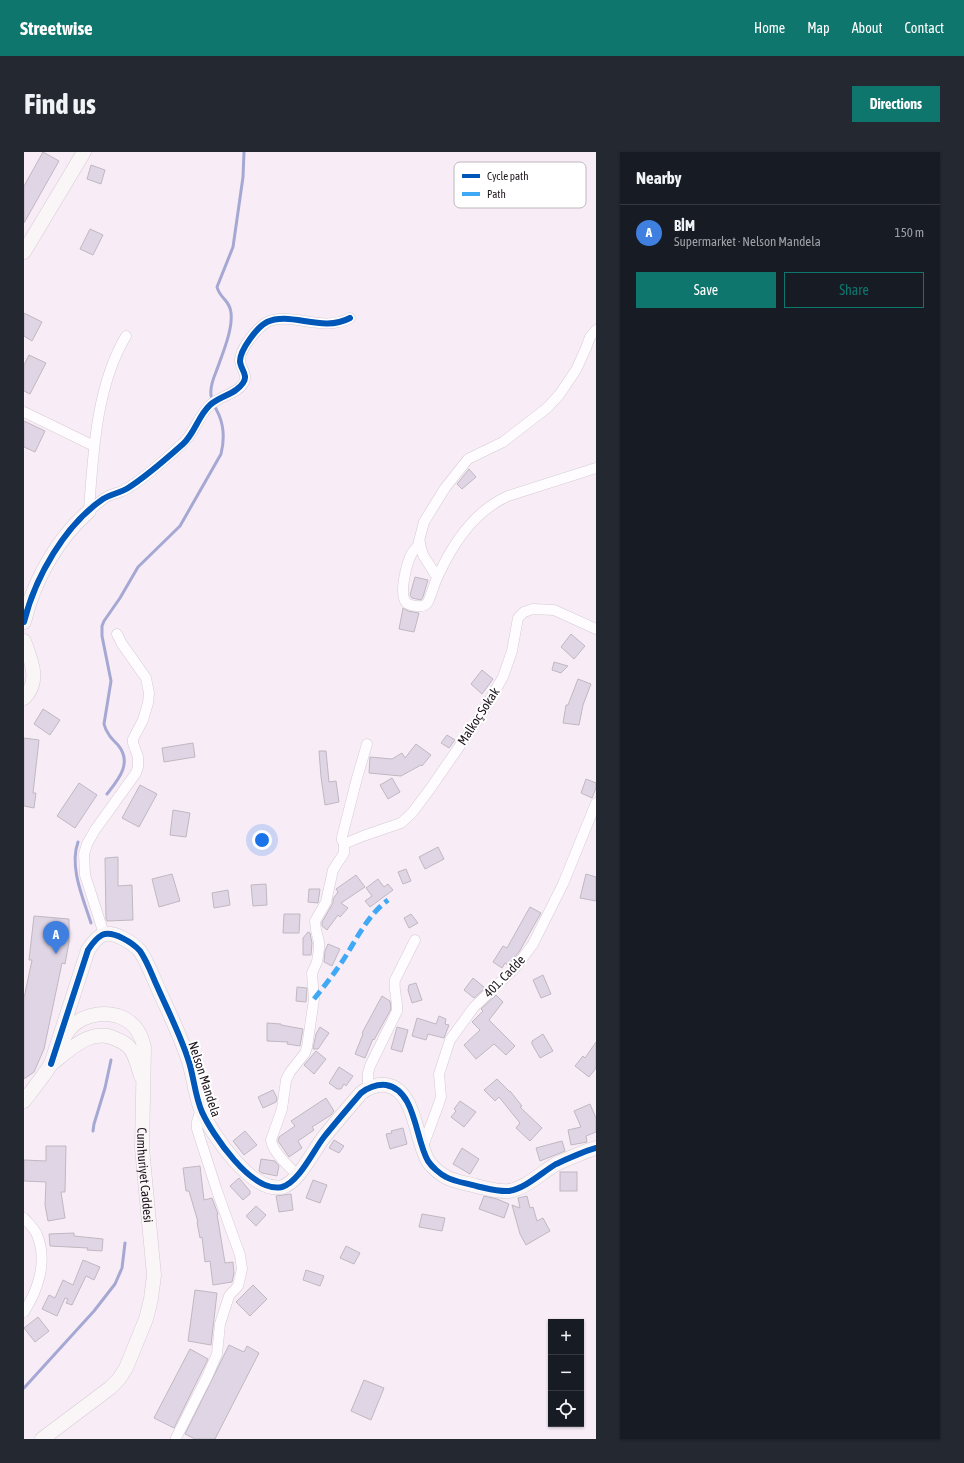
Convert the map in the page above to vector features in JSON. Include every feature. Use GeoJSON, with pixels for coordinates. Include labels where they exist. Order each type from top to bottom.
{"type":"FeatureCollection","features":[{"type":"Feature","properties":{"kind":"street"},"geometry":{"type":"LineString","coordinates":[[24,252],[84,152]]}},
{"type":"Feature","properties":{"kind":"street"},"geometry":{"type":"LineString","coordinates":[[24,622],[32,595],[40,577],[58,546],[78,522],[104,499],[138,481],[183,444],[188,439],[210,405],[244,383],[246,377],[240,364],[240,359],[248,341],[255,333],[268,322],[284,319],[334,324],[350,318]]}},
{"type":"Feature","properties":{"kind":"street"},"geometry":{"type":"LineString","coordinates":[[437,577],[423,555],[420,543],[420,534],[424,522],[452,478],[468,459],[502,442],[547,408],[559,395],[576,370],[590,337],[596,330]]}},
{"type":"Feature","properties":{"kind":"street"},"geometry":{"type":"LineString","coordinates":[[89,511],[94,446],[110,374],[115,358],[126,336]]}},
{"type":"Feature","properties":{"kind":"street"},"geometry":{"type":"LineString","coordinates":[[24,412],[94,446]]}},
{"type":"Feature","properties":{"kind":"street"},"geometry":{"type":"LineString","coordinates":[[420,543],[409,559],[402,591],[405,601],[408,604],[418,606],[425,605],[437,577],[461,535],[482,512],[508,496],[596,468]]}},
{"type":"Feature","properties":{"kind":"street","name":"Malkoç Sokak"},"geometry":{"type":"LineString","coordinates":[[344,844],[401,823],[412,813],[430,790],[479,718],[503,677],[512,651],[518,618],[524,612],[533,609],[554,610],[596,630]]}},
{"type":"Feature","properties":{"kind":"street"},"geometry":{"type":"LineString","coordinates":[[51,1064],[88,950],[95,940],[104,934],[85,875],[84,854],[87,844],[95,830],[136,773],[138,767],[138,757],[133,739],[143,720],[148,703],[149,693],[146,678],[122,644],[117,634]]}},
{"type":"Feature","properties":{"kind":"street"},"geometry":{"type":"LineString","coordinates":[[24,641],[34,673],[32,687],[24,698]]}},
{"type":"Feature","properties":{"kind":"street"},"geometry":{"type":"LineString","coordinates":[[297,1175],[276,1151],[271,1140],[282,1109],[286,1080],[290,1072],[305,1053],[307,1047],[314,999],[312,973],[317,962],[320,949],[315,921],[326,902],[332,873],[344,853],[344,844],[342,840],[343,834],[367,744]]}},
{"type":"Feature","properties":{"kind":"street","name":"401. Cadde"},"geometry":{"type":"LineString","coordinates":[[422,1149],[441,1097],[439,1074],[450,1040],[474,1007],[515,968],[533,944],[563,884],[596,803]]}},
{"type":"Feature","properties":{"kind":"street","name":"Nelson Mandela"},"geometry":{"type":"LineString","coordinates":[[104,934],[119,937],[131,943],[140,952],[178,1032],[189,1062],[201,1109],[209,1127],[225,1149],[254,1179],[268,1186],[280,1187],[290,1184],[324,1138],[361,1092],[368,1087]]}},
{"type":"Feature","properties":{"kind":"street"},"geometry":{"type":"LineString","coordinates":[[415,940],[395,980],[394,985],[398,1005],[397,1011],[370,1066],[368,1073],[368,1087],[380,1084],[391,1086],[399,1090],[404,1096],[409,1104],[422,1149],[429,1163],[446,1177],[459,1182],[508,1191],[523,1185],[558,1163],[596,1148]]}},
{"type":"Feature","properties":{"kind":"street","name":"Cumhuriyet Caddesi"},"geometry":{"type":"LineString","coordinates":[[24,1101],[51,1064],[68,1032],[73,1025],[80,1020],[89,1016],[100,1014],[112,1015],[120,1017],[134,1025],[142,1039],[145,1058],[142,1148],[154,1275],[151,1299],[146,1319],[126,1368],[119,1379],[110,1388],[42,1439]]}},
{"type":"Feature","properties":{"kind":"street"},"geometry":{"type":"LineString","coordinates":[[51,1064],[84,1040],[102,1035],[112,1037],[129,1047],[134,1055],[143,1082]]}},
{"type":"Feature","properties":{"kind":"street"},"geometry":{"type":"LineString","coordinates":[[176,1438],[217,1354],[220,1324],[229,1296],[238,1286],[242,1269],[240,1255],[217,1191],[197,1128],[197,1122],[201,1109]]}},
{"type":"Feature","properties":{"kind":"street"},"geometry":{"type":"LineString","coordinates":[[24,1218],[37,1233],[40,1242],[41,1268],[35,1292],[24,1312]]}},
{"type":"Feature","properties":{"kind":"building"},"geometry":{"type":"Polygon","coordinates":[[[43,152],[59,161],[24,223],[24,186],[43,152]]]}},
{"type":"Feature","properties":{"kind":"building"},"geometry":{"type":"Polygon","coordinates":[[[91,165],[105,170],[101,184],[87,179],[91,165]]]}},
{"type":"Feature","properties":{"kind":"building"},"geometry":{"type":"Polygon","coordinates":[[[90,229],[103,235],[93,255],[80,249],[90,229]]]}},
{"type":"Feature","properties":{"kind":"building"},"geometry":{"type":"Polygon","coordinates":[[[24,313],[42,322],[32,341],[24,336],[24,313]]]}},
{"type":"Feature","properties":{"kind":"building"},"geometry":{"type":"Polygon","coordinates":[[[29,355],[46,363],[30,394],[24,391],[24,365],[29,355]]]}},
{"type":"Feature","properties":{"kind":"building"},"geometry":{"type":"Polygon","coordinates":[[[24,421],[45,431],[35,452],[24,447],[24,421]]]}},
{"type":"Feature","properties":{"kind":"building"},"geometry":{"type":"Polygon","coordinates":[[[469,469],[476,477],[462,489],[457,484],[469,469]]]}},
{"type":"Feature","properties":{"kind":"building"},"geometry":{"type":"Polygon","coordinates":[[[415,577],[428,580],[421,600],[412,598],[410,595],[415,577]]]}},
{"type":"Feature","properties":{"kind":"building"},"geometry":{"type":"Polygon","coordinates":[[[403,608],[408,611],[419,613],[414,632],[399,629],[403,608]]]}},
{"type":"Feature","properties":{"kind":"building"},"geometry":{"type":"Polygon","coordinates":[[[571,634],[585,646],[574,659],[561,647],[571,634]]]}},
{"type":"Feature","properties":{"kind":"building"},"geometry":{"type":"Polygon","coordinates":[[[554,662],[568,666],[561,673],[552,670],[554,662]]]}},
{"type":"Feature","properties":{"kind":"building"},"geometry":{"type":"Polygon","coordinates":[[[482,670],[493,679],[482,694],[471,684],[482,670]]]}},
{"type":"Feature","properties":{"kind":"building"},"geometry":{"type":"Polygon","coordinates":[[[578,679],[591,684],[583,705],[579,725],[563,723],[566,705],[568,705],[578,679]]]}},
{"type":"Feature","properties":{"kind":"building"},"geometry":{"type":"Polygon","coordinates":[[[43,709],[60,720],[50,735],[34,724],[43,709]]]}},
{"type":"Feature","properties":{"kind":"building"},"geometry":{"type":"Polygon","coordinates":[[[447,735],[455,740],[449,748],[441,743],[447,735]]]}},
{"type":"Feature","properties":{"kind":"building"},"geometry":{"type":"Polygon","coordinates":[[[24,738],[39,740],[33,793],[36,793],[34,808],[24,806],[24,738]]]}},
{"type":"Feature","properties":{"kind":"building"},"geometry":{"type":"Polygon","coordinates":[[[193,743],[195,757],[164,762],[162,748],[193,743]]]}},
{"type":"Feature","properties":{"kind":"building"},"geometry":{"type":"Polygon","coordinates":[[[416,744],[431,755],[422,766],[421,765],[401,776],[369,773],[370,757],[392,759],[402,753],[405,758],[416,744]]]}},
{"type":"Feature","properties":{"kind":"building"},"geometry":{"type":"Polygon","coordinates":[[[319,751],[326,751],[329,782],[336,781],[339,802],[325,805],[319,751]]]}},
{"type":"Feature","properties":{"kind":"building"},"geometry":{"type":"Polygon","coordinates":[[[392,778],[400,792],[388,799],[380,785],[392,778]]]}},
{"type":"Feature","properties":{"kind":"building"},"geometry":{"type":"Polygon","coordinates":[[[586,779],[596,783],[596,788],[592,798],[581,793],[586,779]]]}},
{"type":"Feature","properties":{"kind":"building"},"geometry":{"type":"Polygon","coordinates":[[[79,783],[97,795],[75,828],[57,816],[79,783]]]}},
{"type":"Feature","properties":{"kind":"building"},"geometry":{"type":"Polygon","coordinates":[[[140,785],[157,794],[139,827],[122,818],[140,785]]]}},
{"type":"Feature","properties":{"kind":"building"},"geometry":{"type":"Polygon","coordinates":[[[173,810],[190,813],[186,837],[170,835],[173,810]]]}},
{"type":"Feature","properties":{"kind":"building"},"geometry":{"type":"Polygon","coordinates":[[[438,847],[444,859],[425,869],[419,857],[438,847]]]}},
{"type":"Feature","properties":{"kind":"building"},"geometry":{"type":"Polygon","coordinates":[[[118,857],[118,886],[132,885],[133,920],[107,921],[105,858],[118,857]]]}},
{"type":"Feature","properties":{"kind":"building"},"geometry":{"type":"Polygon","coordinates":[[[406,869],[411,881],[403,884],[398,872],[406,869]]]}},
{"type":"Feature","properties":{"kind":"building"},"geometry":{"type":"Polygon","coordinates":[[[172,874],[180,901],[159,907],[152,879],[172,874]]]}},
{"type":"Feature","properties":{"kind":"building"},"geometry":{"type":"Polygon","coordinates":[[[586,874],[596,877],[596,901],[580,898],[586,874]]]}},
{"type":"Feature","properties":{"kind":"building"},"geometry":{"type":"Polygon","coordinates":[[[356,875],[365,887],[341,903],[348,908],[340,917],[338,915],[327,930],[322,926],[322,922],[338,892],[336,889],[356,875]]]}},
{"type":"Feature","properties":{"kind":"building"},"geometry":{"type":"Polygon","coordinates":[[[378,879],[384,887],[388,884],[393,890],[370,907],[365,901],[372,896],[366,888],[378,879]]]}},
{"type":"Feature","properties":{"kind":"building"},"geometry":{"type":"Polygon","coordinates":[[[266,884],[267,905],[253,906],[251,885],[266,884]]]}},
{"type":"Feature","properties":{"kind":"building"},"geometry":{"type":"Polygon","coordinates":[[[309,889],[320,889],[318,903],[308,902],[309,889]]]}},
{"type":"Feature","properties":{"kind":"building"},"geometry":{"type":"Polygon","coordinates":[[[228,890],[230,905],[214,908],[212,893],[228,890]]]}},
{"type":"Feature","properties":{"kind":"building"},"geometry":{"type":"Polygon","coordinates":[[[530,907],[541,913],[519,952],[508,965],[505,963],[502,968],[493,962],[503,946],[507,948],[530,907]]]}},
{"type":"Feature","properties":{"kind":"building"},"geometry":{"type":"Polygon","coordinates":[[[284,914],[300,914],[299,933],[283,933],[284,914]]]}},
{"type":"Feature","properties":{"kind":"building"},"geometry":{"type":"Polygon","coordinates":[[[411,914],[418,923],[409,928],[404,918],[411,914]]]}},
{"type":"Feature","properties":{"kind":"building"},"geometry":{"type":"Polygon","coordinates":[[[34,916],[69,919],[69,942],[65,964],[62,963],[44,1049],[34,1072],[24,1079],[24,998],[32,960],[29,960],[34,916]]]}},
{"type":"Feature","properties":{"kind":"building"},"geometry":{"type":"Polygon","coordinates":[[[308,932],[310,933],[312,943],[311,955],[303,955],[303,938],[308,932]]]}},
{"type":"Feature","properties":{"kind":"building"},"geometry":{"type":"Polygon","coordinates":[[[328,944],[340,949],[332,966],[324,962],[325,951],[328,944]]]}},
{"type":"Feature","properties":{"kind":"building"},"geometry":{"type":"Polygon","coordinates":[[[543,975],[551,994],[541,998],[533,980],[543,975]]]}},
{"type":"Feature","properties":{"kind":"building"},"geometry":{"type":"Polygon","coordinates":[[[473,978],[485,988],[474,998],[464,990],[473,978]]]}},
{"type":"Feature","properties":{"kind":"building"},"geometry":{"type":"Polygon","coordinates":[[[416,983],[422,1000],[412,1003],[408,990],[409,985],[416,983]]]}},
{"type":"Feature","properties":{"kind":"building"},"geometry":{"type":"Polygon","coordinates":[[[297,987],[307,988],[306,1002],[296,1001],[297,987]]]}},
{"type":"Feature","properties":{"kind":"building"},"geometry":{"type":"Polygon","coordinates":[[[496,995],[503,1002],[489,1020],[515,1046],[506,1055],[494,1044],[476,1059],[464,1045],[480,1030],[472,1022],[483,1011],[481,1009],[496,995]]]}},
{"type":"Feature","properties":{"kind":"building"},"geometry":{"type":"Polygon","coordinates":[[[382,996],[390,1001],[391,1009],[374,1040],[373,1039],[365,1058],[355,1054],[363,1034],[362,1033],[382,996]]]}},
{"type":"Feature","properties":{"kind":"building"},"geometry":{"type":"Polygon","coordinates":[[[439,1016],[446,1019],[445,1024],[449,1025],[444,1038],[428,1034],[426,1040],[412,1036],[417,1018],[436,1024],[439,1016]]]}},
{"type":"Feature","properties":{"kind":"building"},"geometry":{"type":"Polygon","coordinates":[[[267,1023],[281,1024],[303,1029],[300,1046],[287,1044],[288,1042],[267,1041],[267,1023]]]}},
{"type":"Feature","properties":{"kind":"building"},"geometry":{"type":"Polygon","coordinates":[[[320,1027],[329,1033],[318,1049],[313,1049],[316,1034],[320,1027]]]}},
{"type":"Feature","properties":{"kind":"building"},"geometry":{"type":"Polygon","coordinates":[[[397,1027],[408,1030],[402,1052],[391,1049],[397,1027]]]}},
{"type":"Feature","properties":{"kind":"building"},"geometry":{"type":"Polygon","coordinates":[[[543,1034],[553,1051],[540,1058],[532,1044],[532,1041],[543,1034]]]}},
{"type":"Feature","properties":{"kind":"building"},"geometry":{"type":"Polygon","coordinates":[[[596,1042],[596,1068],[589,1077],[575,1066],[583,1056],[585,1058],[596,1042]]]}},
{"type":"Feature","properties":{"kind":"building"},"geometry":{"type":"Polygon","coordinates":[[[316,1051],[326,1059],[314,1074],[304,1065],[316,1051]]]}},
{"type":"Feature","properties":{"kind":"building"},"geometry":{"type":"Polygon","coordinates":[[[339,1067],[353,1076],[346,1086],[344,1084],[341,1089],[337,1089],[329,1083],[339,1067]]]}},
{"type":"Feature","properties":{"kind":"building"},"geometry":{"type":"Polygon","coordinates":[[[497,1079],[510,1091],[522,1106],[520,1107],[542,1128],[530,1141],[516,1128],[520,1123],[499,1097],[495,1101],[484,1090],[497,1079]]]}},
{"type":"Feature","properties":{"kind":"building"},"geometry":{"type":"Polygon","coordinates":[[[273,1090],[277,1098],[276,1102],[263,1108],[258,1097],[273,1090]]]}},
{"type":"Feature","properties":{"kind":"building"},"geometry":{"type":"Polygon","coordinates":[[[326,1098],[334,1111],[331,1115],[312,1127],[314,1130],[298,1141],[302,1148],[289,1157],[278,1141],[279,1137],[295,1126],[291,1121],[326,1098]]]}},
{"type":"Feature","properties":{"kind":"building"},"geometry":{"type":"Polygon","coordinates":[[[460,1101],[476,1112],[464,1127],[451,1117],[456,1111],[454,1109],[460,1101]]]}},
{"type":"Feature","properties":{"kind":"building"},"geometry":{"type":"Polygon","coordinates":[[[590,1104],[596,1118],[596,1132],[586,1136],[587,1142],[571,1145],[568,1130],[581,1127],[574,1111],[590,1104]]]}},
{"type":"Feature","properties":{"kind":"building"},"geometry":{"type":"Polygon","coordinates":[[[403,1128],[407,1144],[390,1149],[386,1134],[403,1128]]]}},
{"type":"Feature","properties":{"kind":"building"},"geometry":{"type":"Polygon","coordinates":[[[245,1131],[257,1145],[244,1155],[233,1141],[245,1131]]]}},
{"type":"Feature","properties":{"kind":"building"},"geometry":{"type":"Polygon","coordinates":[[[334,1140],[344,1146],[339,1153],[329,1148],[334,1140]]]}},
{"type":"Feature","properties":{"kind":"building"},"geometry":{"type":"Polygon","coordinates":[[[562,1141],[565,1151],[540,1161],[536,1148],[562,1141]]]}},
{"type":"Feature","properties":{"kind":"building"},"geometry":{"type":"Polygon","coordinates":[[[46,1146],[66,1146],[65,1192],[61,1192],[65,1218],[48,1221],[45,1205],[46,1182],[24,1181],[24,1160],[46,1161],[46,1146]]]}},
{"type":"Feature","properties":{"kind":"building"},"geometry":{"type":"Polygon","coordinates":[[[462,1148],[479,1159],[470,1174],[453,1164],[462,1148]]]}},
{"type":"Feature","properties":{"kind":"building"},"geometry":{"type":"Polygon","coordinates":[[[261,1159],[275,1161],[279,1166],[277,1176],[259,1171],[261,1159]]]}},
{"type":"Feature","properties":{"kind":"building"},"geometry":{"type":"Polygon","coordinates":[[[200,1166],[204,1200],[212,1198],[218,1214],[225,1263],[233,1262],[234,1273],[232,1282],[213,1285],[210,1261],[205,1262],[202,1237],[200,1238],[198,1222],[189,1191],[186,1191],[183,1168],[200,1166]]]}},
{"type":"Feature","properties":{"kind":"building"},"geometry":{"type":"Polygon","coordinates":[[[560,1172],[577,1172],[577,1191],[560,1191],[560,1172]]]}},
{"type":"Feature","properties":{"kind":"building"},"geometry":{"type":"Polygon","coordinates":[[[239,1178],[250,1191],[250,1194],[243,1200],[230,1186],[239,1178]]]}},
{"type":"Feature","properties":{"kind":"building"},"geometry":{"type":"Polygon","coordinates":[[[313,1180],[327,1185],[320,1203],[306,1198],[313,1180]]]}},
{"type":"Feature","properties":{"kind":"building"},"geometry":{"type":"Polygon","coordinates":[[[291,1194],[293,1210],[279,1212],[276,1196],[291,1194]]]}},
{"type":"Feature","properties":{"kind":"building"},"geometry":{"type":"Polygon","coordinates":[[[484,1196],[509,1204],[504,1218],[479,1209],[484,1196]]]}},
{"type":"Feature","properties":{"kind":"building"},"geometry":{"type":"Polygon","coordinates":[[[527,1196],[530,1208],[533,1207],[537,1221],[543,1218],[550,1231],[526,1245],[520,1234],[512,1205],[520,1208],[518,1198],[527,1196]]]}},
{"type":"Feature","properties":{"kind":"building"},"geometry":{"type":"Polygon","coordinates":[[[256,1206],[266,1215],[256,1226],[246,1216],[256,1206]]]}},
{"type":"Feature","properties":{"kind":"building"},"geometry":{"type":"Polygon","coordinates":[[[422,1214],[445,1218],[442,1231],[419,1227],[422,1214]]]}},
{"type":"Feature","properties":{"kind":"building"},"geometry":{"type":"Polygon","coordinates":[[[74,1233],[74,1236],[103,1239],[102,1251],[87,1250],[88,1248],[50,1246],[49,1234],[74,1233]]]}},
{"type":"Feature","properties":{"kind":"building"},"geometry":{"type":"Polygon","coordinates":[[[346,1246],[360,1253],[354,1264],[340,1258],[346,1246]]]}},
{"type":"Feature","properties":{"kind":"building"},"geometry":{"type":"Polygon","coordinates":[[[83,1260],[100,1267],[94,1280],[86,1276],[72,1305],[66,1303],[68,1299],[65,1298],[57,1316],[42,1309],[49,1295],[55,1298],[63,1280],[73,1285],[83,1260]]]}},
{"type":"Feature","properties":{"kind":"building"},"geometry":{"type":"Polygon","coordinates":[[[306,1270],[324,1276],[320,1286],[303,1280],[306,1270]]]}},
{"type":"Feature","properties":{"kind":"building"},"geometry":{"type":"Polygon","coordinates":[[[253,1285],[267,1299],[250,1316],[236,1302],[253,1285]]]}},
{"type":"Feature","properties":{"kind":"building"},"geometry":{"type":"Polygon","coordinates":[[[195,1290],[217,1293],[211,1345],[188,1341],[195,1290]]]}},
{"type":"Feature","properties":{"kind":"building"},"geometry":{"type":"Polygon","coordinates":[[[38,1317],[49,1331],[35,1342],[24,1328],[38,1317]]]}},
{"type":"Feature","properties":{"kind":"building"},"geometry":{"type":"Polygon","coordinates":[[[229,1345],[244,1352],[247,1346],[259,1353],[215,1439],[195,1439],[185,1434],[229,1345]]]}},
{"type":"Feature","properties":{"kind":"building"},"geometry":{"type":"Polygon","coordinates":[[[190,1349],[208,1359],[174,1428],[154,1418],[190,1349]]]}},
{"type":"Feature","properties":{"kind":"building"},"geometry":{"type":"Polygon","coordinates":[[[364,1380],[384,1388],[371,1420],[351,1411],[364,1380]]]}},
{"type":"Feature","properties":{"kind":"waterway"},"geometry":{"type":"LineString","coordinates":[[107,794],[122,771],[124,758],[118,745],[111,738],[104,724],[111,681],[102,636],[102,626],[138,567],[180,526],[221,454],[223,445],[223,429],[221,420],[212,400],[211,389],[230,327],[231,313],[229,305],[220,294],[217,287],[233,247],[243,177],[244,152]]}},
{"type":"Feature","properties":{"kind":"waterway"},"geometry":{"type":"LineString","coordinates":[[78,842],[75,862],[76,872],[91,923]]}},
{"type":"Feature","properties":{"kind":"waterway"},"geometry":{"type":"LineString","coordinates":[[93,1131],[111,1060]]}},
{"type":"Feature","properties":{"kind":"waterway"},"geometry":{"type":"LineString","coordinates":[[24,1388],[94,1311],[115,1284],[122,1268],[125,1243]]}},
{"type":"Feature","properties":{"kind":"marked path"},"geometry":{"type":"LineString","coordinates":[[314,999],[332,976],[372,915],[388,900]]}},
{"type":"Feature","properties":{"kind":"cycle path"},"geometry":{"type":"LineString","coordinates":[[24,622],[36,587],[53,553],[64,537],[89,510],[103,499],[128,488],[183,444],[191,435],[206,409],[218,399],[240,387],[245,380],[245,375],[240,364],[241,356],[250,339],[263,325],[276,319],[329,323],[339,322],[350,318]]}},
{"type":"Feature","properties":{"kind":"cycle path"},"geometry":{"type":"LineString","coordinates":[[51,1064],[88,950],[102,935],[112,934],[133,944],[145,959],[186,1052],[202,1112],[214,1134],[234,1160],[246,1172],[258,1181],[270,1187],[282,1187],[294,1179],[300,1173],[324,1137],[361,1093],[379,1085],[386,1085],[396,1089],[403,1096],[409,1105],[428,1161],[434,1168],[449,1179],[492,1190],[509,1191],[527,1184],[556,1164],[596,1148]]}},
{"type":"Feature","properties":{"kind":"place","name":"BİM"},"geometry":{"type":"Point","coordinates":[56,954]}}]}
